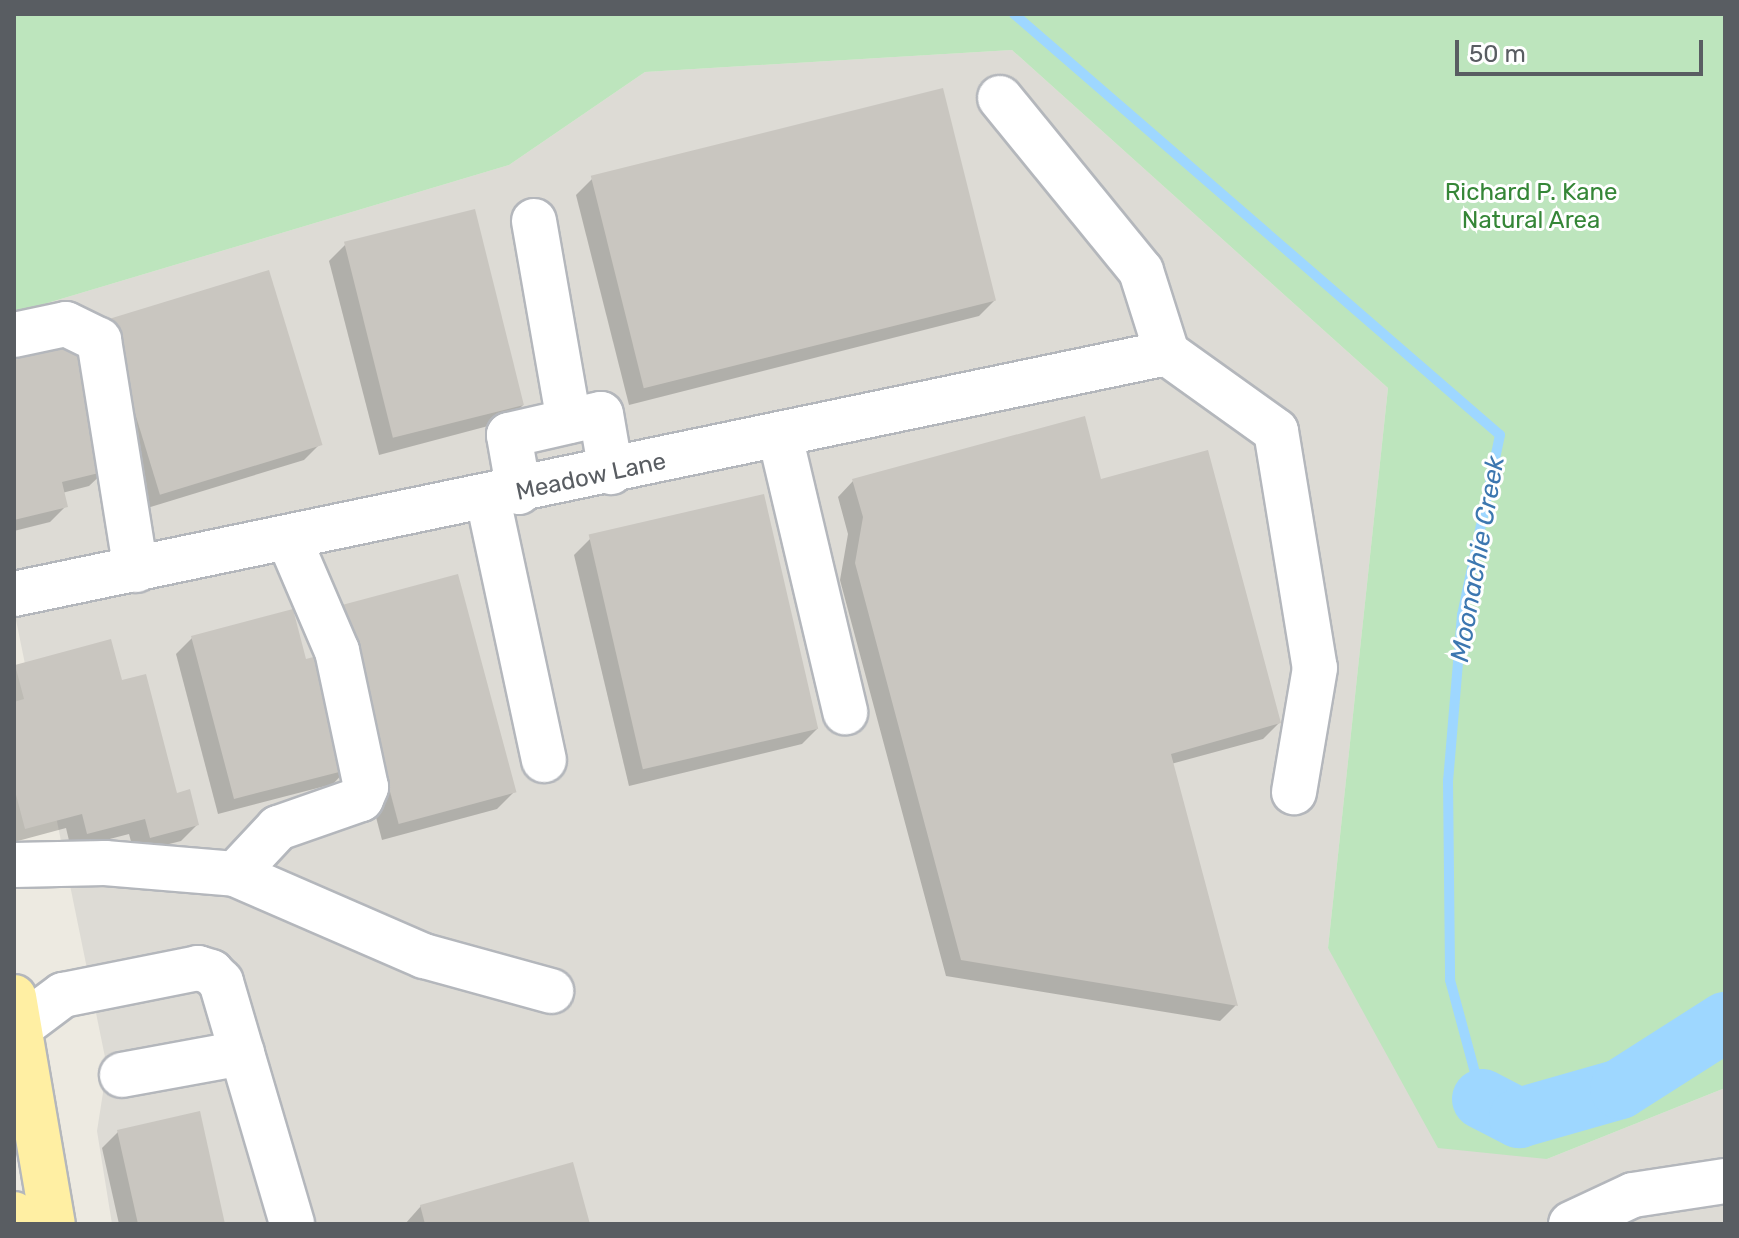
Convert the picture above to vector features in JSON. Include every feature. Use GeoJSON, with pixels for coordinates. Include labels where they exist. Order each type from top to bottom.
{"type":"FeatureCollection","features":[{"type":"Feature","properties":{"kind":"main road"},"geometry":{"type":"LineString","coordinates":[[17,1012],[53,1224]]}},
{"type":"Feature","properties":{"kind":"main road"},"geometry":{"type":"LineString","coordinates":[[14,1214],[16,1224]]}},
{"type":"Feature","properties":{"kind":"street"},"geometry":{"type":"LineString","coordinates":[[1000,98],[1141,271],[1167,353],[1276,431],[1315,668],[1294,792]]}},
{"type":"Feature","properties":{"kind":"street"},"geometry":{"type":"LineString","coordinates":[[534,221],[569,421]]}},
{"type":"Feature","properties":{"kind":"street"},"geometry":{"type":"LineString","coordinates":[[14,335],[66,324],[99,340],[136,570]]}},
{"type":"Feature","properties":{"kind":"street","name":"Meadow Lane"},"geometry":{"type":"LineString","coordinates":[[14,594],[503,496],[1167,353]]}},
{"type":"Feature","properties":{"kind":"street"},"geometry":{"type":"LineString","coordinates":[[544,760],[503,496],[509,435],[601,414],[611,472]]}},
{"type":"Feature","properties":{"kind":"street"},"geometry":{"type":"LineString","coordinates":[[780,436],[845,712]]}},
{"type":"Feature","properties":{"kind":"street"},"geometry":{"type":"LineString","coordinates":[[235,874],[278,828],[361,799],[366,787],[337,651],[289,539]]}},
{"type":"Feature","properties":{"kind":"street"},"geometry":{"type":"LineString","coordinates":[[14,865],[120,863],[235,874],[424,956],[551,991]]}},
{"type":"Feature","properties":{"kind":"street"},"geometry":{"type":"LineString","coordinates":[[17,1012],[63,995],[198,968],[221,982],[292,1224]]}},
{"type":"Feature","properties":{"kind":"street"},"geometry":{"type":"LineString","coordinates":[[122,1075],[242,1053]]}},
{"type":"Feature","properties":{"kind":"street"},"geometry":{"type":"LineString","coordinates":[[1571,1224],[1633,1195],[1725,1181]]}},
{"type":"Feature","properties":{"kind":"shaded area"},"geometry":{"type":"Polygon","coordinates":[[[1012,50],[1388,388],[1328,948],[1547,1159],[1725,1088],[1725,1224],[112,1224],[97,1131],[107,1067],[14,610],[14,313],[509,165],[645,72],[1012,50]]]}},
{"type":"Feature","properties":{"kind":"green space","name":"Richard P. Kane Natural Area"},"geometry":{"type":"Polygon","coordinates":[[[14,14],[1725,14],[1725,1088],[1547,1159],[1438,1148],[1328,948],[1388,388],[1012,50],[645,72],[509,165],[14,313],[14,14]]]}},
{"type":"Feature","properties":{"kind":"building"},"geometry":{"type":"Polygon","coordinates":[[[943,88],[996,300],[644,388],[591,176],[943,88]]]}},
{"type":"Feature","properties":{"kind":"building"},"geometry":{"type":"Polygon","coordinates":[[[475,209],[524,405],[393,438],[344,242],[475,209]]]}},
{"type":"Feature","properties":{"kind":"building"},"geometry":{"type":"Polygon","coordinates":[[[269,270],[323,445],[160,495],[106,320],[269,270]]]}},
{"type":"Feature","properties":{"kind":"building"},"geometry":{"type":"Polygon","coordinates":[[[74,336],[107,471],[62,482],[68,507],[14,520],[14,350],[74,336]]]}},
{"type":"Feature","properties":{"kind":"building"},"geometry":{"type":"Polygon","coordinates":[[[1085,416],[1101,479],[1208,450],[1281,723],[1171,754],[1238,1006],[961,960],[855,563],[863,517],[852,479],[1085,416]]]}},
{"type":"Feature","properties":{"kind":"building"},"geometry":{"type":"Polygon","coordinates":[[[764,494],[818,729],[643,769],[589,534],[764,494]]]}},
{"type":"Feature","properties":{"kind":"building"},"geometry":{"type":"Polygon","coordinates":[[[458,574],[516,792],[399,824],[340,606],[458,574]]]}},
{"type":"Feature","properties":{"kind":"building"},"geometry":{"type":"Polygon","coordinates":[[[293,609],[306,659],[321,655],[351,769],[234,799],[191,636],[293,609]]]}},
{"type":"Feature","properties":{"kind":"building"},"geometry":{"type":"Polygon","coordinates":[[[111,639],[122,680],[146,674],[177,793],[190,789],[199,825],[150,838],[145,819],[87,834],[82,814],[25,829],[14,787],[14,702],[24,699],[15,665],[111,639]]]}},
{"type":"Feature","properties":{"kind":"building"},"geometry":{"type":"Polygon","coordinates":[[[200,1111],[225,1224],[138,1224],[117,1130],[200,1111]]]}},
{"type":"Feature","properties":{"kind":"building"},"geometry":{"type":"Polygon","coordinates":[[[573,1162],[590,1224],[425,1224],[420,1205],[573,1162]]]}},
{"type":"Feature","properties":{"kind":"waterway","name":"Moonachie Creek"},"geometry":{"type":"LineString","coordinates":[[1014,14],[1500,435],[1462,615],[1448,780],[1450,980],[1482,1099]]}},
{"type":"Feature","properties":{"kind":"waterway","name":"Moonachie Creek"},"geometry":{"type":"LineString","coordinates":[[1482,1099],[1519,1118],[1620,1089],[1725,1022]]}}]}
